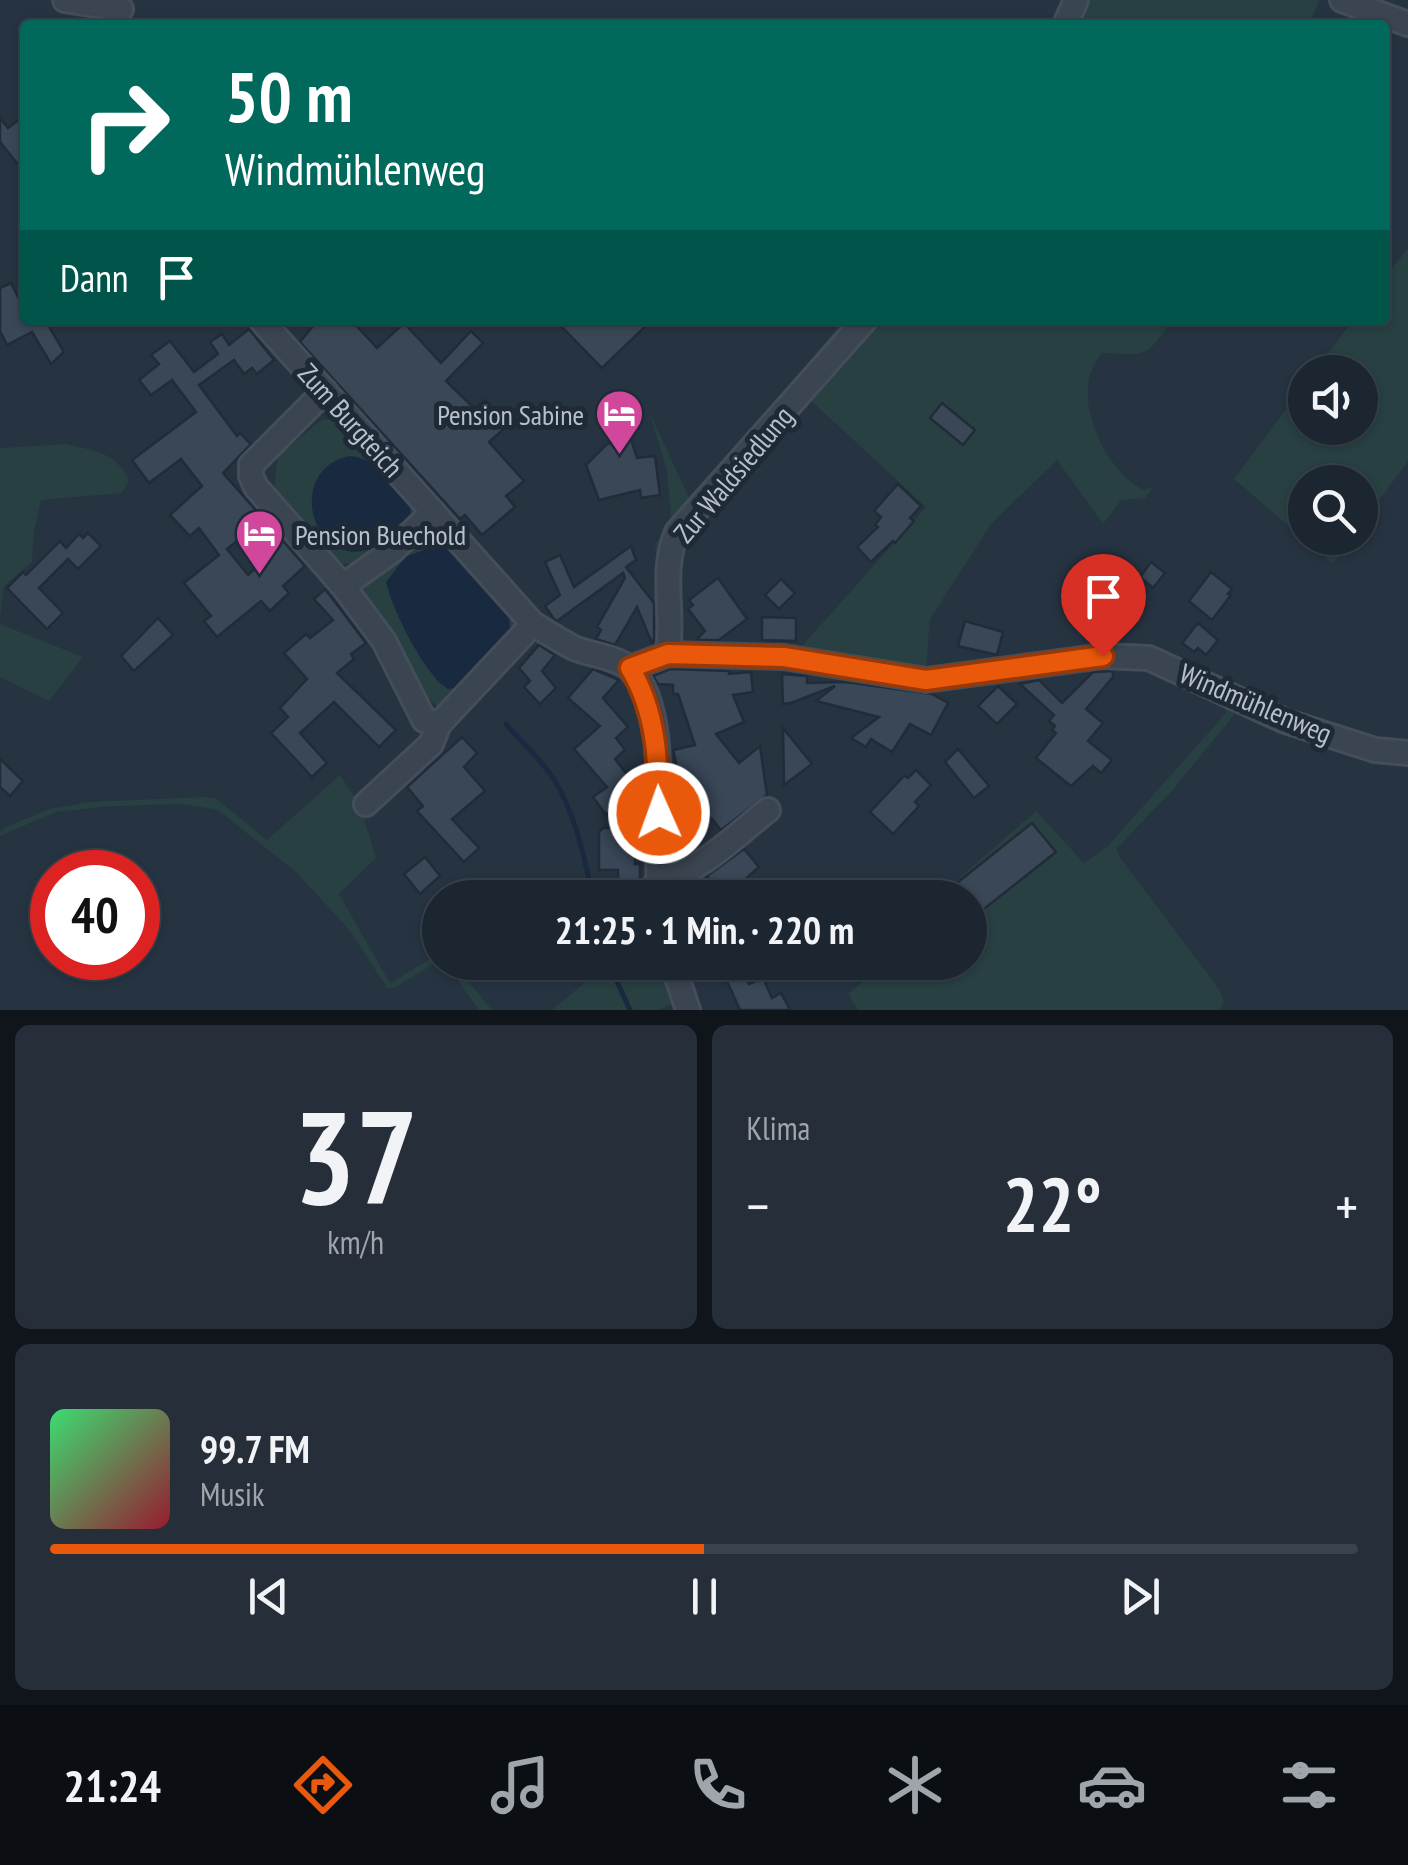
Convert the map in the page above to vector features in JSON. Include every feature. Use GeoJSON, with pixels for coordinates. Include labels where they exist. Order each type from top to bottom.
{"type":"FeatureCollection","features":[{"type":"Feature","properties":{"kind":"street"},"geometry":{"type":"LineString","coordinates":[[65,0],[121,12]]}},
{"type":"Feature","properties":{"kind":"street"},"geometry":{"type":"LineString","coordinates":[[1342,0],[1408,24]]}},
{"type":"Feature","properties":{"kind":"street","name":"Zum Burgteich"},"geometry":{"type":"LineString","coordinates":[[265,325],[533,624],[574,648],[630,668]]}},
{"type":"Feature","properties":{"kind":"street","name":"Zur Waldsiedlung"},"geometry":{"type":"LineString","coordinates":[[668,654],[667,567],[677,532],[862,325]]}},
{"type":"Feature","properties":{"kind":"street"},"geometry":{"type":"LineString","coordinates":[[325,390],[251,465],[251,476],[256,487],[343,586],[384,642],[424,720],[439,724]]}},
{"type":"Feature","properties":{"kind":"street"},"geometry":{"type":"LineString","coordinates":[[343,586],[392,551],[432,512]]}},
{"type":"Feature","properties":{"kind":"street"},"geometry":{"type":"LineString","coordinates":[[366,804],[431,744],[439,724],[533,624]]}},
{"type":"Feature","properties":{"kind":"street","name":"Windmühlenweg"},"geometry":{"type":"LineString","coordinates":[[630,668],[668,654],[784,657],[926,680],[1084,658],[1149,658],[1285,721],[1375,750],[1408,753]]}},
{"type":"Feature","properties":{"kind":"street"},"geometry":{"type":"LineString","coordinates":[[630,668],[644,692],[653,725],[659,794],[658,880]]}},
{"type":"Feature","properties":{"kind":"street"},"geometry":{"type":"LineString","coordinates":[[672,880],[768,810]]}},
{"type":"Feature","properties":{"kind":"street"},"geometry":{"type":"LineString","coordinates":[[678,980],[688,1010]]}},
{"type":"Feature","properties":{"kind":"green space"},"geometry":{"type":"Polygon","coordinates":[[[1090,0],[1320,0],[1310,20],[1081,20],[1090,0]]]}},
{"type":"Feature","properties":{"kind":"green space"},"geometry":{"type":"Polygon","coordinates":[[[1408,248],[1408,461],[1378,502],[1378,465],[1288,465],[1288,525],[1234,479],[1288,407],[1288,445],[1378,445],[1378,355],[1327,355],[1349,325],[1390,325],[1390,271],[1408,248]]]}},
{"type":"Feature","properties":{"kind":"green space"},"geometry":{"type":"Polygon","coordinates":[[[840,325],[850,325],[673,531],[665,637],[655,544],[672,528],[667,471],[649,411],[691,502],[840,325]]]}},
{"type":"Feature","properties":{"kind":"green space"},"geometry":{"type":"Polygon","coordinates":[[[869,325],[1168,325],[1144,352],[1102,353],[1092,369],[1088,388],[1094,428],[1103,448],[1129,480],[1144,490],[1153,487],[1145,498],[1121,500],[1103,524],[1057,460],[991,524],[930,619],[926,668],[917,673],[802,646],[926,507],[808,398],[869,325]]]}},
{"type":"Feature","properties":{"kind":"green space"},"geometry":{"type":"Polygon","coordinates":[[[331,419],[344,427],[418,502],[417,516],[410,528],[359,562],[343,564],[327,559],[274,486],[278,456],[321,420],[331,419]]]}},
{"type":"Feature","properties":{"kind":"green space"},"geometry":{"type":"Polygon","coordinates":[[[66,444],[110,458],[129,480],[122,493],[41,500],[32,562],[4,586],[0,617],[0,448],[66,444]]]}},
{"type":"Feature","properties":{"kind":"green space"},"geometry":{"type":"Polygon","coordinates":[[[435,541],[448,545],[516,621],[514,636],[418,650],[438,683],[465,687],[439,708],[420,689],[362,593],[363,581],[404,546],[435,541]]]}},
{"type":"Feature","properties":{"kind":"green space"},"geometry":{"type":"Polygon","coordinates":[[[1323,555],[1340,555],[1333,564],[1323,555]]]}},
{"type":"Feature","properties":{"kind":"green space"},"geometry":{"type":"Polygon","coordinates":[[[0,624],[83,657],[49,701],[0,677],[0,624]]]}},
{"type":"Feature","properties":{"kind":"green space"},"geometry":{"type":"Polygon","coordinates":[[[1221,696],[1230,702],[1234,714],[1230,720],[1171,792],[1116,849],[1219,989],[1224,1002],[1220,1010],[858,1010],[848,994],[865,980],[987,980],[987,880],[957,880],[1036,811],[1084,863],[1107,847],[1226,713],[1221,696]]]}},
{"type":"Feature","properties":{"kind":"green space"},"geometry":{"type":"Polygon","coordinates":[[[340,775],[360,805],[376,858],[339,894],[390,983],[422,964],[422,971],[394,988],[387,988],[351,932],[296,872],[218,810],[183,804],[111,806],[56,812],[0,836],[0,831],[49,809],[90,802],[202,797],[215,798],[267,840],[340,775]]]}},
{"type":"Feature","properties":{"kind":"green space"},"geometry":{"type":"Polygon","coordinates":[[[457,980],[468,980],[492,1010],[479,1010],[457,980]]]}},
{"type":"Feature","properties":{"kind":"green space"},"geometry":{"type":"Polygon","coordinates":[[[588,980],[665,980],[674,1003],[659,1010],[552,1010],[588,980]]]}},
{"type":"Feature","properties":{"kind":"water"},"geometry":{"type":"Polygon","coordinates":[[[349,456],[371,462],[390,476],[405,496],[412,517],[382,544],[355,552],[334,546],[319,530],[312,509],[314,487],[326,468],[349,456]]]}},
{"type":"Feature","properties":{"kind":"water"},"geometry":{"type":"Polygon","coordinates":[[[440,544],[465,559],[497,590],[507,606],[510,627],[510,638],[465,687],[448,689],[429,670],[410,640],[386,582],[405,557],[440,544]]]}},
{"type":"Feature","properties":{"kind":"building"},"geometry":{"type":"Polygon","coordinates":[[[0,118],[8,128],[20,119],[20,167],[0,142],[0,118]]]}},
{"type":"Feature","properties":{"kind":"building"},"geometry":{"type":"Polygon","coordinates":[[[11,283],[20,301],[20,325],[48,325],[64,352],[51,364],[32,332],[7,345],[0,331],[0,288],[11,283]]]}},
{"type":"Feature","properties":{"kind":"building"},"geometry":{"type":"Polygon","coordinates":[[[314,325],[356,325],[377,348],[406,325],[441,363],[471,331],[483,343],[446,381],[475,409],[485,400],[508,425],[489,442],[524,481],[506,496],[515,507],[482,535],[465,515],[460,519],[300,342],[314,325]]]}},
{"type":"Feature","properties":{"kind":"building"},"geometry":{"type":"Polygon","coordinates":[[[564,325],[647,325],[602,368],[562,327],[564,325]]]}},
{"type":"Feature","properties":{"kind":"building"},"geometry":{"type":"Polygon","coordinates":[[[249,329],[274,360],[257,374],[252,368],[244,374],[234,360],[199,385],[237,436],[240,433],[251,444],[223,473],[305,566],[283,586],[289,593],[270,611],[261,601],[217,637],[204,621],[211,616],[184,583],[219,555],[199,528],[190,536],[170,515],[202,486],[181,459],[149,483],[132,460],[196,412],[172,380],[151,395],[139,380],[159,364],[151,355],[170,341],[194,372],[218,354],[210,342],[222,334],[229,345],[249,329]],[[251,530],[227,549],[248,575],[272,553],[251,530]]]}},
{"type":"Feature","properties":{"kind":"building"},"geometry":{"type":"Polygon","coordinates":[[[942,403],[975,430],[963,445],[930,418],[942,403]]]}},
{"type":"Feature","properties":{"kind":"building"},"geometry":{"type":"Polygon","coordinates":[[[630,436],[637,458],[655,456],[660,495],[641,498],[640,490],[599,500],[586,465],[607,444],[630,436]]]}},
{"type":"Feature","properties":{"kind":"building"},"geometry":{"type":"Polygon","coordinates":[[[898,484],[921,506],[895,543],[871,562],[857,547],[878,527],[875,525],[881,517],[874,511],[898,484]]]}},
{"type":"Feature","properties":{"kind":"building"},"geometry":{"type":"Polygon","coordinates":[[[88,533],[101,546],[78,569],[68,559],[39,588],[63,613],[47,629],[7,588],[60,541],[66,548],[79,534],[83,538],[88,533]]]}},
{"type":"Feature","properties":{"kind":"building"},"geometry":{"type":"Polygon","coordinates":[[[631,546],[636,560],[626,567],[654,603],[652,643],[637,607],[615,645],[596,639],[601,630],[597,627],[625,578],[623,573],[557,621],[554,619],[545,606],[560,595],[545,562],[560,555],[574,587],[631,546]]]}},
{"type":"Feature","properties":{"kind":"building"},"geometry":{"type":"Polygon","coordinates":[[[1151,562],[1165,573],[1153,588],[1140,577],[1151,562]]]}},
{"type":"Feature","properties":{"kind":"building"},"geometry":{"type":"Polygon","coordinates":[[[1211,572],[1232,589],[1212,620],[1189,601],[1211,572]]]}},
{"type":"Feature","properties":{"kind":"building"},"geometry":{"type":"Polygon","coordinates":[[[718,578],[747,619],[719,640],[696,640],[705,631],[688,609],[693,605],[689,600],[718,578]]]}},
{"type":"Feature","properties":{"kind":"building"},"geometry":{"type":"Polygon","coordinates":[[[781,579],[795,593],[779,609],[765,595],[781,579]]]}},
{"type":"Feature","properties":{"kind":"building"},"geometry":{"type":"Polygon","coordinates":[[[1107,579],[1130,589],[1115,612],[1094,599],[1107,579]]]}},
{"type":"Feature","properties":{"kind":"building"},"geometry":{"type":"Polygon","coordinates":[[[325,589],[366,643],[351,654],[354,659],[337,673],[396,730],[379,747],[334,702],[300,733],[327,763],[312,777],[271,733],[288,717],[280,708],[307,679],[284,653],[306,634],[310,638],[333,620],[314,599],[325,589]]]}},
{"type":"Feature","properties":{"kind":"building"},"geometry":{"type":"Polygon","coordinates":[[[762,617],[796,618],[796,641],[762,640],[762,617]]]}},
{"type":"Feature","properties":{"kind":"building"},"geometry":{"type":"Polygon","coordinates":[[[158,618],[173,635],[134,671],[121,656],[158,618]]]}},
{"type":"Feature","properties":{"kind":"building"},"geometry":{"type":"Polygon","coordinates":[[[965,621],[1003,632],[997,655],[958,646],[965,621]]]}},
{"type":"Feature","properties":{"kind":"building"},"geometry":{"type":"Polygon","coordinates":[[[1198,623],[1218,640],[1206,655],[1182,643],[1198,623]]]}},
{"type":"Feature","properties":{"kind":"building"},"geometry":{"type":"Polygon","coordinates":[[[539,645],[555,655],[542,671],[556,688],[540,704],[524,687],[530,681],[519,668],[539,645]]]}},
{"type":"Feature","properties":{"kind":"building"},"geometry":{"type":"Polygon","coordinates":[[[593,669],[619,680],[603,698],[628,727],[616,738],[625,750],[615,759],[639,790],[606,815],[593,797],[607,787],[574,749],[600,726],[568,698],[593,669]]]}},
{"type":"Feature","properties":{"kind":"building"},"geometry":{"type":"Polygon","coordinates":[[[670,669],[751,672],[753,692],[733,695],[744,722],[716,734],[739,763],[760,746],[767,795],[721,830],[706,812],[692,824],[683,812],[687,808],[673,750],[695,745],[678,694],[673,694],[673,685],[658,684],[653,676],[670,669]]]}},
{"type":"Feature","properties":{"kind":"building"},"geometry":{"type":"Polygon","coordinates":[[[1113,671],[1113,677],[1086,709],[1103,723],[1088,741],[1112,760],[1101,773],[1093,766],[1071,786],[1036,758],[1056,733],[1049,721],[1054,715],[1020,684],[1039,680],[1062,703],[1093,672],[1113,671]]]}},
{"type":"Feature","properties":{"kind":"building"},"geometry":{"type":"Polygon","coordinates":[[[782,674],[807,676],[807,683],[846,682],[932,694],[948,703],[931,735],[910,724],[892,752],[871,739],[866,747],[851,738],[879,717],[816,701],[835,686],[783,704],[782,674]]]}},
{"type":"Feature","properties":{"kind":"building"},"geometry":{"type":"Polygon","coordinates":[[[998,686],[1017,704],[997,724],[978,706],[998,686]]]}},
{"type":"Feature","properties":{"kind":"building"},"geometry":{"type":"Polygon","coordinates":[[[783,728],[812,764],[784,785],[783,728]]]}},
{"type":"Feature","properties":{"kind":"building"},"geometry":{"type":"Polygon","coordinates":[[[462,737],[477,753],[464,767],[485,791],[452,819],[479,848],[464,862],[417,811],[423,806],[407,787],[462,737]]]}},
{"type":"Feature","properties":{"kind":"building"},"geometry":{"type":"Polygon","coordinates":[[[958,749],[989,786],[974,798],[945,762],[958,749]]]}},
{"type":"Feature","properties":{"kind":"building"},"geometry":{"type":"Polygon","coordinates":[[[0,759],[23,781],[10,796],[0,787],[0,759]]]}},
{"type":"Feature","properties":{"kind":"building"},"geometry":{"type":"Polygon","coordinates":[[[916,770],[931,785],[915,802],[919,806],[893,834],[870,812],[904,776],[908,778],[916,770]]]}},
{"type":"Feature","properties":{"kind":"building"},"geometry":{"type":"Polygon","coordinates":[[[1032,823],[1056,852],[987,906],[987,880],[961,880],[1032,823]]]}},
{"type":"Feature","properties":{"kind":"building"},"geometry":{"type":"Polygon","coordinates":[[[603,828],[635,828],[635,864],[640,864],[640,880],[618,880],[618,870],[599,870],[599,832],[603,828]]]}},
{"type":"Feature","properties":{"kind":"building"},"geometry":{"type":"Polygon","coordinates":[[[744,849],[759,867],[744,880],[710,880],[707,876],[744,849]]]}},
{"type":"Feature","properties":{"kind":"building"},"geometry":{"type":"Polygon","coordinates":[[[425,857],[440,876],[422,880],[420,894],[404,874],[425,857]]]}},
{"type":"Feature","properties":{"kind":"building"},"geometry":{"type":"Polygon","coordinates":[[[726,980],[747,980],[749,984],[764,980],[772,998],[781,993],[790,1010],[740,1010],[726,980]]]}},
{"type":"Feature","properties":{"kind":"waterway"},"geometry":{"type":"LineString","coordinates":[[506,724],[543,764],[560,790],[576,829],[589,880]]}},
{"type":"Feature","properties":{"kind":"waterway"},"geometry":{"type":"LineString","coordinates":[[616,980],[630,1010]]}},
{"type":"Feature","properties":{"kind":"place","name":"Pension Sabine"},"geometry":{"type":"Point","coordinates":[619,456]}},
{"type":"Feature","properties":{"kind":"place","name":"Pension Buechold"},"geometry":{"type":"Point","coordinates":[260,576]}},
{"type":"Feature","properties":{"kind":"route"},"geometry":{"type":"LineString","coordinates":[[659,813],[652,716],[630,668],[668,654],[784,657],[926,680],[1103,656]]}}]}
